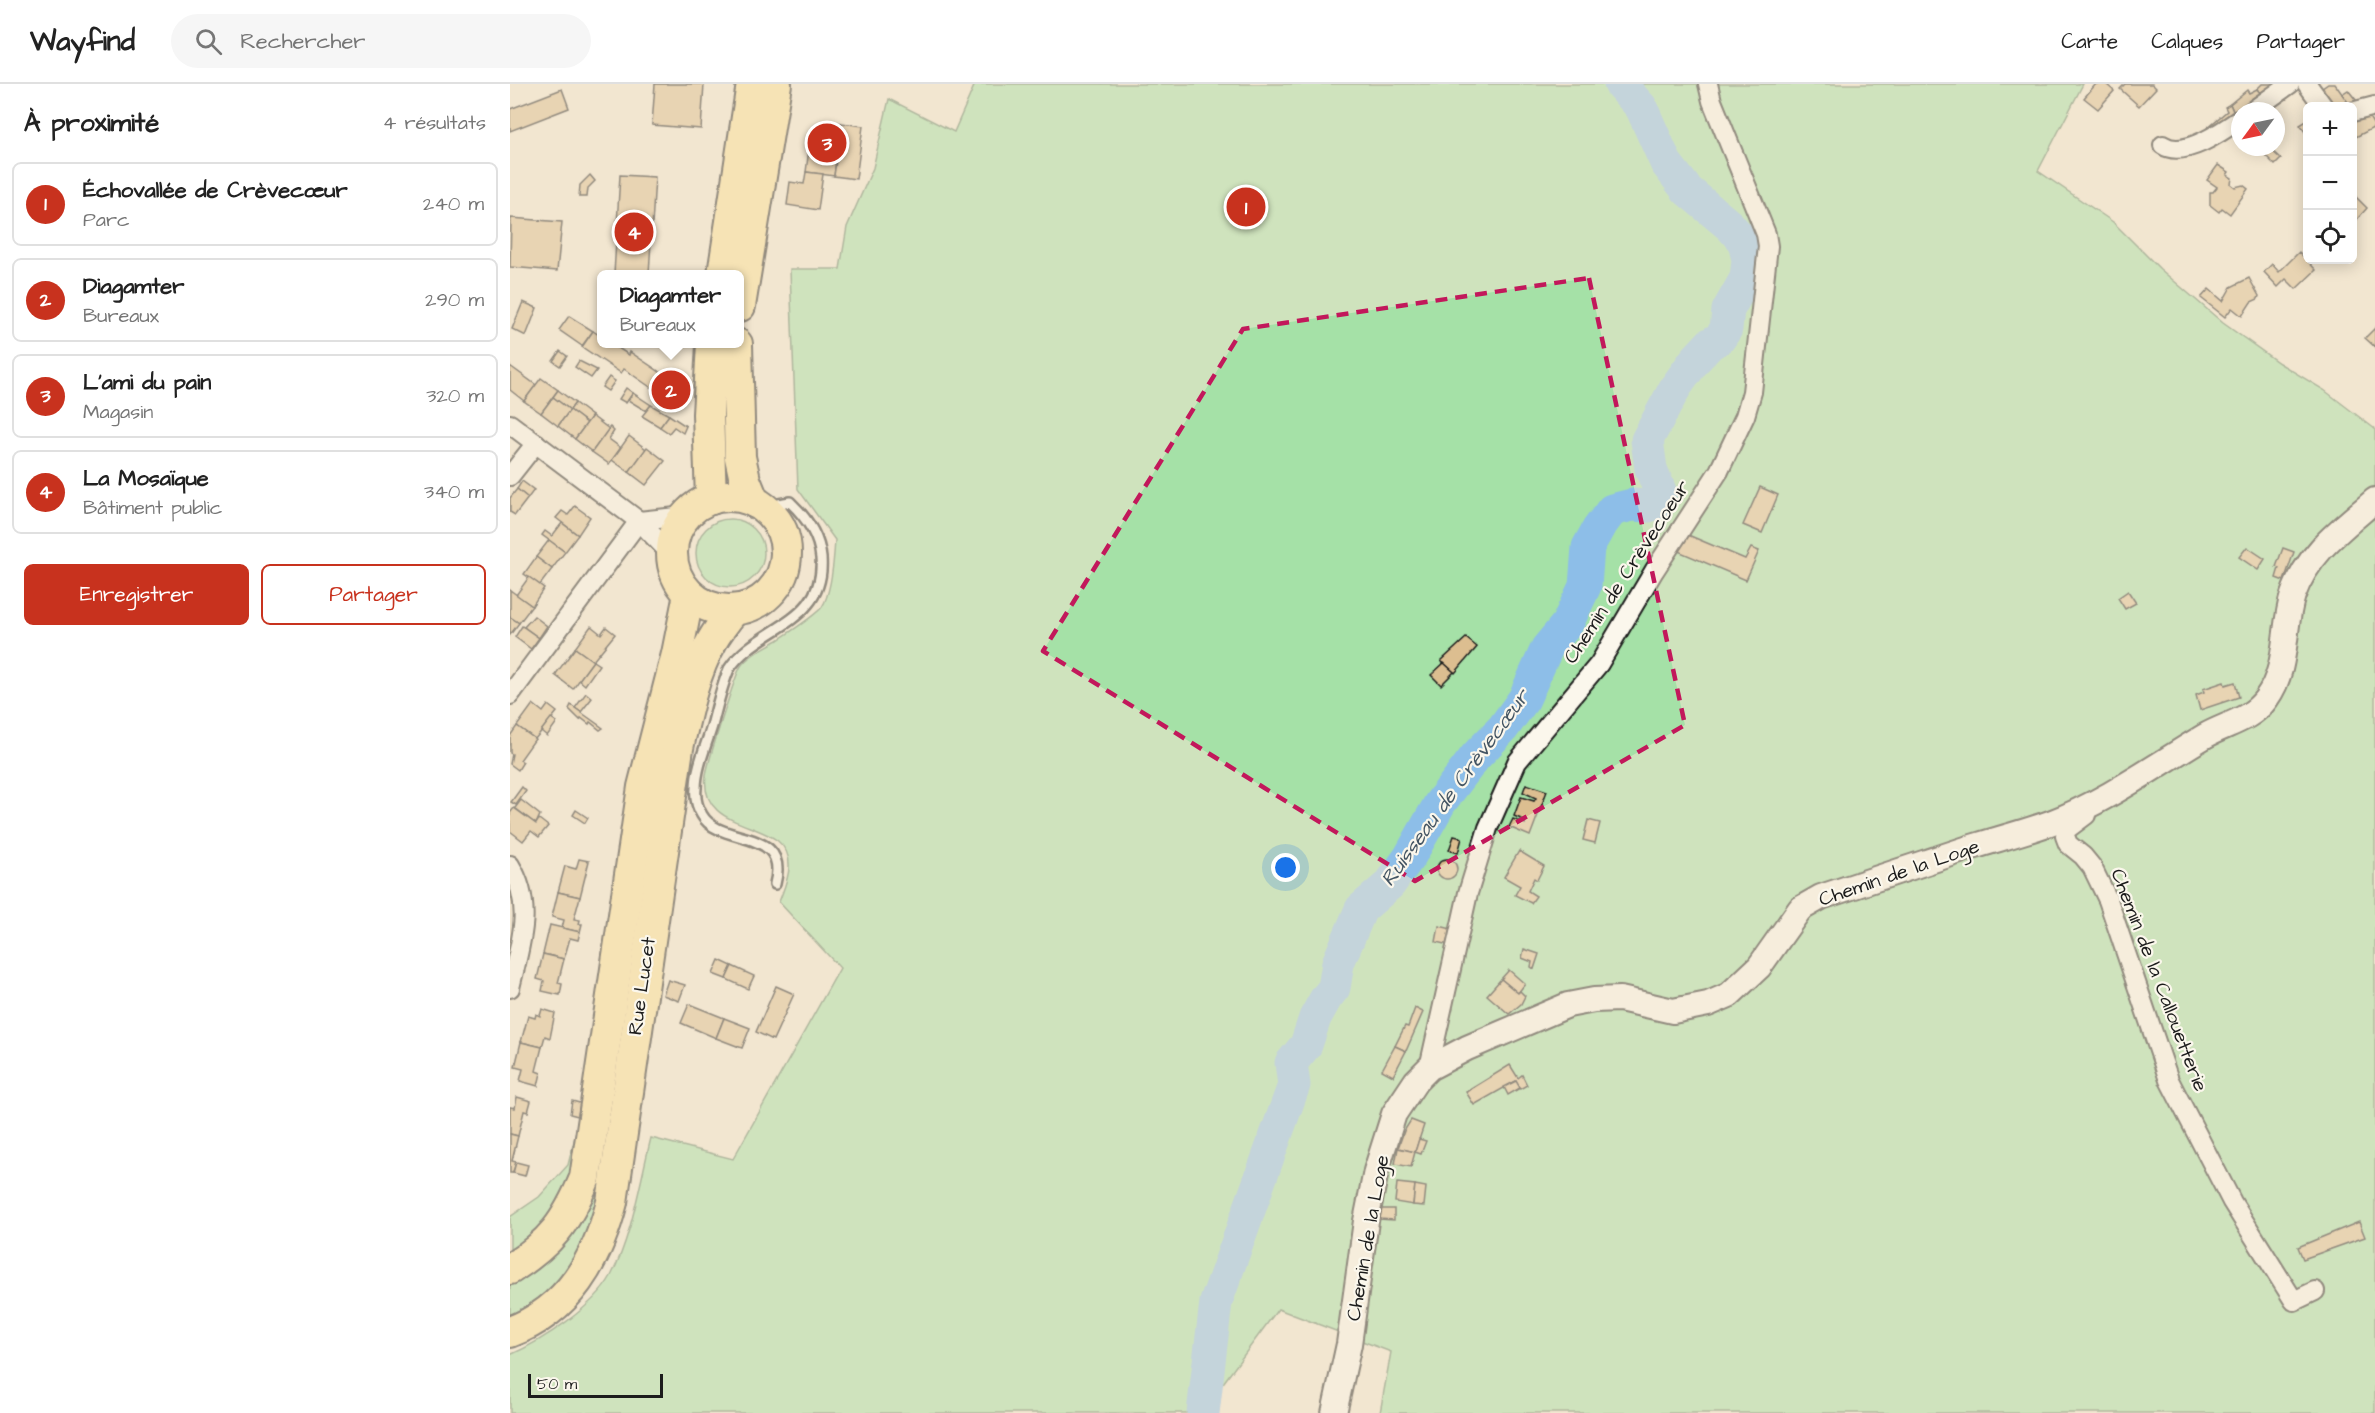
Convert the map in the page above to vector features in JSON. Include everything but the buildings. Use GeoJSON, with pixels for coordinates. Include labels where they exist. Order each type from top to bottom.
{"type":"FeatureCollection","features":[{"type":"Feature","properties":{"kind":"main road"},"geometry":{"type":"LineString","coordinates":[[724,270],[752,84]]}},
{"type":"Feature","properties":{"kind":"main road"},"geometry":{"type":"LineString","coordinates":[[744,281],[776,84]]}},
{"type":"Feature","properties":{"kind":"main road"},"geometry":{"type":"LineString","coordinates":[[711,499],[708,414],[712,348]]}},
{"type":"Feature","properties":{"kind":"main road"},"geometry":{"type":"LineString","coordinates":[[736,348],[740,457],[745,480],[761,507],[779,527],[785,544],[785,563],[779,581],[767,596],[752,606],[734,610],[717,609],[702,604],[680,583],[674,569],[673,541],[686,516],[697,506],[711,499],[725,496],[740,497],[761,507]]}},
{"type":"Feature","properties":{"kind":"main road","name":"Rue Lucet"},"geometry":{"type":"LineString","coordinates":[[510,1269],[535,1252],[555,1234],[571,1211],[585,1178],[643,787],[677,654],[689,594]]}},
{"type":"Feature","properties":{"kind":"main road","name":"Rue Lucet"},"geometry":{"type":"LineString","coordinates":[[510,1332],[545,1312],[562,1299],[591,1262],[603,1235],[612,1202],[678,748],[688,708],[706,654],[712,640],[734,610]]}},
{"type":"Feature","properties":{"kind":"street","name":"Chemin de Crèvecoeur"},"geometry":{"type":"LineString","coordinates":[[1429,1068],[1468,893],[1488,828],[1517,762],[1599,664],[1654,572],[1719,471],[1744,416],[1752,392],[1768,246],[1766,234],[1712,100],[1708,84]]}},
{"type":"Feature","properties":{"kind":"street"},"geometry":{"type":"LineString","coordinates":[[2265,102],[2290,84]]}},
{"type":"Feature","properties":{"kind":"street"},"geometry":{"type":"LineString","coordinates":[[2307,84],[2321,102]]}},
{"type":"Feature","properties":{"kind":"street"},"geometry":{"type":"LineString","coordinates":[[2357,111],[2375,106]]}},
{"type":"Feature","properties":{"kind":"street"},"geometry":{"type":"LineString","coordinates":[[2163,145],[2169,149],[2178,149],[2205,141],[2231,125]]}},
{"type":"Feature","properties":{"kind":"street"},"geometry":{"type":"LineString","coordinates":[[510,424],[639,521],[672,555]]}},
{"type":"Feature","properties":{"kind":"street"},"geometry":{"type":"LineString","coordinates":[[510,476],[536,443]]}},
{"type":"Feature","properties":{"kind":"street","name":"Chemin de la Loge"},"geometry":{"type":"LineString","coordinates":[[1334,1413],[1349,1344],[1366,1221],[1376,1171],[1394,1114],[1416,1081],[1429,1068],[1467,1048],[1568,1005],[1594,1000],[1620,999],[1673,1011],[1708,1004],[1729,995],[1759,967],[1800,909],[1821,897],[2051,822],[2105,796],[2208,734],[2248,716],[2266,700],[2273,689],[2283,660],[2292,597],[2301,575],[2325,543],[2375,500]]}},
{"type":"Feature","properties":{"kind":"street"},"geometry":{"type":"LineString","coordinates":[[510,694],[639,521],[686,516]]}},
{"type":"Feature","properties":{"kind":"street","name":"Chemin de la Callouetterie"},"geometry":{"type":"LineString","coordinates":[[2105,796],[2092,810],[2066,830],[2065,836],[2068,844],[2092,867],[2108,900],[2169,1080],[2232,1202],[2294,1301],[2315,1291]]}},
{"type":"Feature","properties":{"kind":"street"},"geometry":{"type":"LineString","coordinates":[[510,865],[519,883],[525,910],[510,988]]}},
{"type":"Feature","properties":{"kind":"lane"},"geometry":{"type":"LineString","coordinates":[[761,507],[790,502],[805,519],[816,537],[820,579],[812,599],[804,609],[746,649],[729,669],[695,789],[697,803],[708,824],[719,830],[758,842],[774,856],[778,866],[775,884]]}},
{"type":"Feature","properties":{"kind":"highlighted area"},"geometry":{"type":"Polygon","coordinates":[[[1589,278],[1685,725],[1415,881],[1043,651],[1243,329],[1589,278]]]}},
{"type":"Feature","properties":{"kind":"green space"},"geometry":{"type":"Polygon","coordinates":[[[975,84],[2083,84],[2038,171],[2113,222],[2160,269],[2223,323],[2279,363],[2324,390],[2375,429],[2375,1413],[1380,1413],[1391,1352],[1278,1309],[1201,1413],[510,1413],[510,1355],[566,1322],[593,1299],[611,1276],[625,1244],[651,1138],[733,1159],[840,968],[779,902],[789,871],[786,851],[776,840],[730,819],[716,809],[707,795],[706,775],[722,719],[741,666],[753,655],[778,640],[822,607],[832,575],[835,540],[798,489],[790,269],[840,269],[847,227],[873,168],[889,99],[954,132],[975,84]]]}},
{"type":"Feature","properties":{"kind":"green space"},"geometry":{"type":"Polygon","coordinates":[[[730,519],[743,522],[754,529],[761,540],[764,553],[761,566],[754,577],[743,584],[730,587],[717,584],[706,577],[699,566],[696,553],[699,540],[706,529],[717,522],[730,519]]]}},
{"type":"Feature","properties":{"kind":"green space"},"geometry":{"type":"Polygon","coordinates":[[[577,1129],[571,1171],[562,1195],[548,1217],[530,1237],[510,1253],[510,1217],[539,1197],[568,1165],[577,1129]]]}},
{"type":"Feature","properties":{"kind":"green space"},"geometry":{"type":"Polygon","coordinates":[[[600,1171],[603,1171],[595,1219],[569,1269],[555,1285],[510,1317],[510,1285],[535,1271],[557,1251],[600,1171]]]}},
{"type":"Feature","properties":{"kind":"waterway","name":"Ruisseau de Crèvecœur"},"geometry":{"type":"LineString","coordinates":[[1203,1413],[1216,1302],[1294,1085],[1291,1063],[1306,1045],[1315,1018],[1334,988],[1338,963],[1361,909],[1390,884],[1410,856],[1440,803],[1476,756],[1503,728],[1524,699],[1547,648],[1567,624],[1585,586],[1588,547],[1598,529],[1612,510],[1632,505],[1648,506],[1660,502],[1660,491],[1651,469],[1647,440],[1675,388],[1695,360],[1710,344],[1720,338],[1726,329],[1728,310],[1746,278],[1748,260],[1744,242],[1730,226],[1687,190],[1666,163],[1641,107],[1620,84]]}},
{"type":"Feature","properties":{"kind":"place","name":"L'ami du pain"},"geometry":{"type":"Point","coordinates":[827,143]}},
{"type":"Feature","properties":{"kind":"place","name":"Échovallée de Crèvecœur"},"geometry":{"type":"Point","coordinates":[1246,207]}},
{"type":"Feature","properties":{"kind":"place","name":"La Mosaïque"},"geometry":{"type":"Point","coordinates":[634,232]}},
{"type":"Feature","properties":{"kind":"place","name":"Diagamter"},"geometry":{"type":"Point","coordinates":[671,390]}}]}
